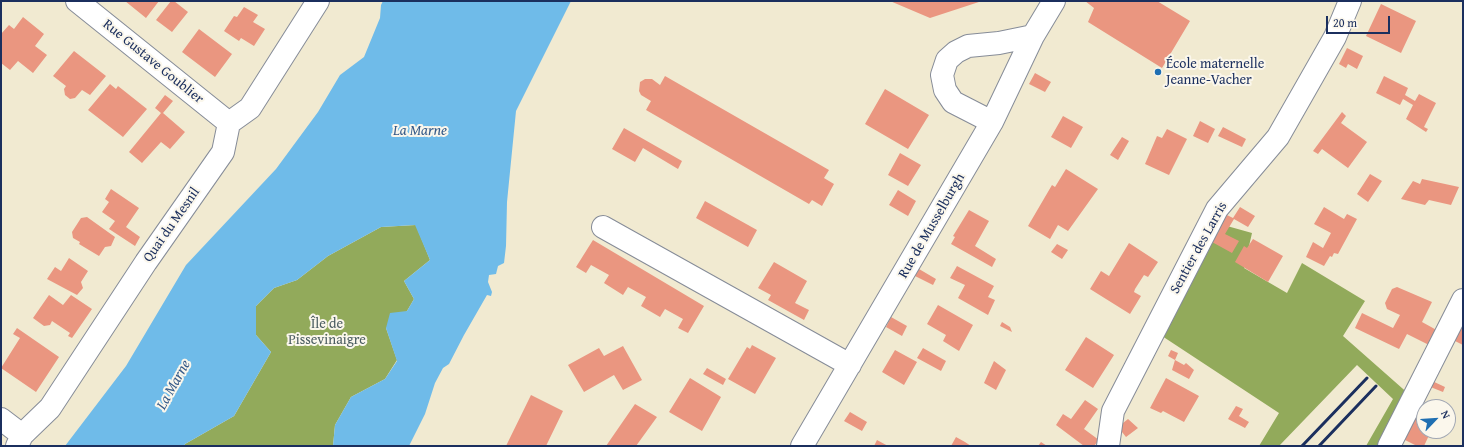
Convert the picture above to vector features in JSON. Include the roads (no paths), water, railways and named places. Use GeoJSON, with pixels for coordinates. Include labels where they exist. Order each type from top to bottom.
{"type":"FeatureCollection","features":[{"type":"Feature","properties":{"kind":"street","name":"Rue Gustave Goublier"},"geometry":{"type":"LineString","coordinates":[[77,1],[229,123]]}},
{"type":"Feature","properties":{"kind":"street"},"geometry":{"type":"LineString","coordinates":[[229,123],[250,108],[318,1]]}},
{"type":"Feature","properties":{"kind":"street","name":"Rue de Musselburgh"},"geometry":{"type":"LineString","coordinates":[[802,446],[992,122],[1034,36],[1054,1]]}},
{"type":"Feature","properties":{"kind":"street","name":"Sentier des Larris"},"geometry":{"type":"LineString","coordinates":[[1108,446],[1113,411],[1217,209],[1278,137],[1335,37],[1350,1]]}},
{"type":"Feature","properties":{"kind":"street"},"geometry":{"type":"LineString","coordinates":[[992,122],[953,102],[945,90],[942,75],[946,60],[956,52],[968,46],[999,43],[1034,36]]}},
{"type":"Feature","properties":{"kind":"street","name":"Quai du Mesnil"},"geometry":{"type":"LineString","coordinates":[[19,440],[50,408],[146,262],[223,152],[229,123]]}},
{"type":"Feature","properties":{"kind":"street"},"geometry":{"type":"LineString","coordinates":[[603,227],[850,365]]}},
{"type":"Feature","properties":{"kind":"street"},"geometry":{"type":"LineString","coordinates":[[1389,446],[1463,300]]}},
{"type":"Feature","properties":{"kind":"street"},"geometry":{"type":"LineString","coordinates":[[1,418],[19,440]]}},
{"type":"Feature","properties":{"kind":"water","name":"La Marne"},"geometry":{"type":"Polygon","coordinates":[[[383,1],[571,1],[516,111],[507,202],[504,263],[498,266],[496,274],[489,275],[488,282],[492,292],[491,296],[487,295],[449,364],[443,368],[435,383],[425,414],[409,446],[333,446],[335,425],[351,397],[385,379],[397,361],[386,328],[390,313],[407,311],[414,299],[404,281],[430,260],[415,225],[381,227],[328,256],[297,280],[274,288],[256,306],[256,335],[271,352],[234,416],[185,444],[184,446],[65,446],[126,366],[186,265],[276,169],[318,112],[340,75],[364,57],[380,18],[381,5],[383,1]]]}},
{"type":"Feature","properties":{"kind":"railway"},"geometry":{"type":"LineString","coordinates":[[1302,446],[1367,378]]}},
{"type":"Feature","properties":{"kind":"railway"},"geometry":{"type":"LineString","coordinates":[[1319,446],[1376,386]]}},
{"type":"Feature","properties":{"kind":"place","name":"École maternelle Jeanne-Vacher"},"geometry":{"type":"Point","coordinates":[1158,72]}},
{"type":"Feature","properties":{"kind":"park label","name":"Île de Pissevinaigre"},"geometry":{"type":"Point","coordinates":[327,332]}}]}
